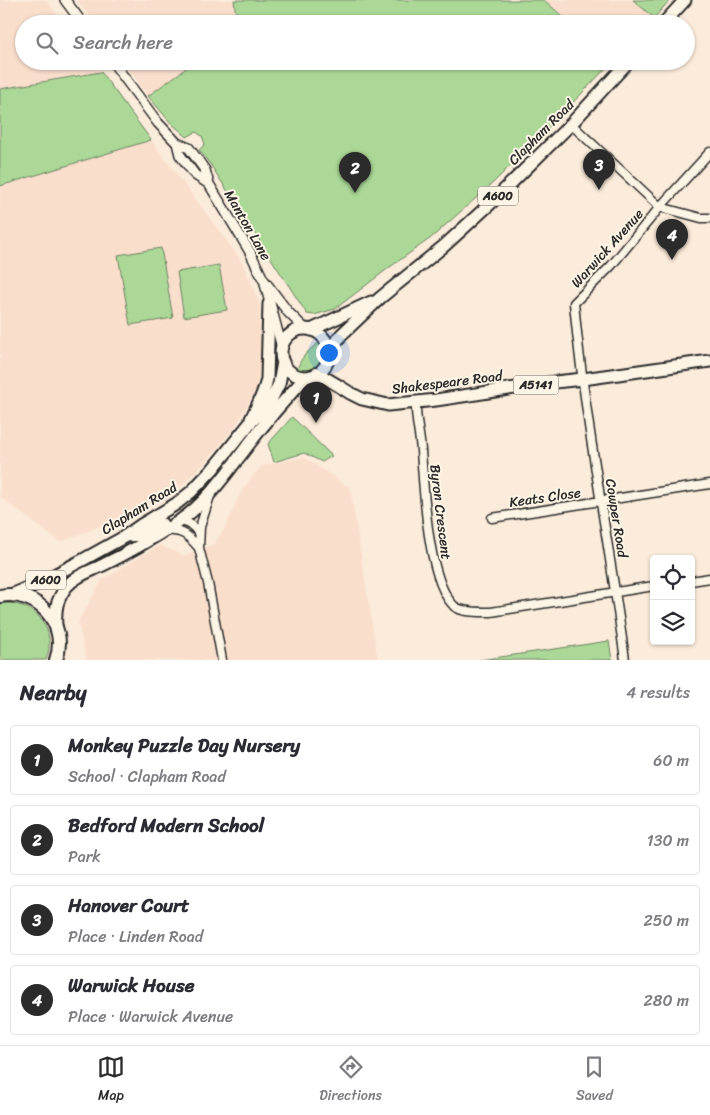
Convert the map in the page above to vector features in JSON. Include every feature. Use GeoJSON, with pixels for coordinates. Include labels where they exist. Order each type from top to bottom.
{"type":"FeatureCollection","features":[{"type":"Feature","properties":{"kind":"highway"},"geometry":{"type":"LineString","coordinates":[[6,595],[25,597],[38,604],[49,614],[56,626],[60,657]]}},
{"type":"Feature","properties":{"kind":"main road"},"geometry":{"type":"LineString","coordinates":[[671,15],[685,0]]}},
{"type":"Feature","properties":{"kind":"main road","name":"Clapham Road"},"geometry":{"type":"LineString","coordinates":[[328,356],[342,335],[380,298],[444,246],[491,203],[621,70]]}},
{"type":"Feature","properties":{"kind":"main road","name":"Clapham Road"},"geometry":{"type":"LineString","coordinates":[[308,329],[380,298]]}},
{"type":"Feature","properties":{"kind":"main road"},"geometry":{"type":"LineString","coordinates":[[250,423],[264,392],[267,380],[269,304]]}},
{"type":"Feature","properties":{"kind":"main road","name":"A600"},"geometry":{"type":"LineString","coordinates":[[283,362],[282,348],[287,337],[291,332],[298,329],[308,329]]}},
{"type":"Feature","properties":{"kind":"main road"},"geometry":{"type":"LineString","coordinates":[[308,329],[323,337],[328,347],[328,356],[340,386]]}},
{"type":"Feature","properties":{"kind":"main road","name":"A600"},"geometry":{"type":"LineString","coordinates":[[317,374],[326,365],[328,356]]}},
{"type":"Feature","properties":{"kind":"main road","name":"Shakespeare Road"},"geometry":{"type":"LineString","coordinates":[[317,374],[362,399],[388,405],[436,400],[555,382],[583,380],[710,361]]}},
{"type":"Feature","properties":{"kind":"main road"},"geometry":{"type":"LineString","coordinates":[[283,362],[293,374],[306,377],[317,374]]}},
{"type":"Feature","properties":{"kind":"main road","name":"Clapham Road"},"geometry":{"type":"LineString","coordinates":[[6,595],[41,582],[124,537],[176,504],[191,492],[212,470],[277,390],[283,362]]}},
{"type":"Feature","properties":{"kind":"main road","name":"A600"},"geometry":{"type":"LineString","coordinates":[[56,626],[55,611],[57,604],[71,582],[163,532],[192,512],[212,491],[290,393],[306,377]]}},
{"type":"Feature","properties":{"kind":"main road"},"geometry":{"type":"LineString","coordinates":[[124,537],[141,535],[170,520],[180,521]]}},
{"type":"Feature","properties":{"kind":"street"},"geometry":{"type":"LineString","coordinates":[[65,0],[76,15]]}},
{"type":"Feature","properties":{"kind":"street","name":"Manton Lane"},"geometry":{"type":"LineString","coordinates":[[119,70],[158,123],[177,144],[180,155],[195,175],[209,184],[264,279],[288,312],[308,329]]}},
{"type":"Feature","properties":{"kind":"street"},"geometry":{"type":"LineString","coordinates":[[570,124],[660,206],[701,218],[710,218]]}},
{"type":"Feature","properties":{"kind":"street","name":"Warwick Avenue"},"geometry":{"type":"LineString","coordinates":[[583,380],[574,303],[618,258],[660,206],[710,152]]}},
{"type":"Feature","properties":{"kind":"street","name":"Manton Lane"},"geometry":{"type":"LineString","coordinates":[[264,279],[282,348]]}},
{"type":"Feature","properties":{"kind":"street","name":"Cowper Road"},"geometry":{"type":"LineString","coordinates":[[583,380],[625,660]]}},
{"type":"Feature","properties":{"kind":"street","name":"Byron Crescent"},"geometry":{"type":"LineString","coordinates":[[416,402],[415,415],[420,445],[428,532],[438,578],[445,596],[456,608],[473,612],[491,612],[616,592]]}},
{"type":"Feature","properties":{"kind":"street","name":"Keats Close"},"geometry":{"type":"LineString","coordinates":[[492,518],[710,484]]}},
{"type":"Feature","properties":{"kind":"street"},"geometry":{"type":"LineString","coordinates":[[212,491],[203,518],[199,548],[208,584],[222,660]]}},
{"type":"Feature","properties":{"kind":"street"},"geometry":{"type":"LineString","coordinates":[[180,521],[196,527],[200,535]]}},
{"type":"Feature","properties":{"kind":"street"},"geometry":{"type":"LineString","coordinates":[[163,532],[171,530],[184,534],[190,537],[199,548]]}},
{"type":"Feature","properties":{"kind":"street"},"geometry":{"type":"LineString","coordinates":[[695,580],[710,578]]}},
{"type":"Feature","properties":{"kind":"street"},"geometry":{"type":"LineString","coordinates":[[616,592],[650,587]]}},
{"type":"Feature","properties":{"kind":"shaded area"},"geometry":{"type":"Polygon","coordinates":[[[0,0],[46,0],[57,15],[15,15],[15,70],[100,70],[101,72],[0,89],[0,0]]]}},
{"type":"Feature","properties":{"kind":"shaded area"},"geometry":{"type":"Polygon","coordinates":[[[77,0],[234,0],[236,15],[88,15],[77,0]]]}},
{"type":"Feature","properties":{"kind":"shaded area"},"geometry":{"type":"Polygon","coordinates":[[[544,0],[633,0],[650,15],[561,15],[544,0]]]}},
{"type":"Feature","properties":{"kind":"shaded area"},"geometry":{"type":"Polygon","coordinates":[[[129,70],[184,70],[148,96],[129,70]]]}},
{"type":"Feature","properties":{"kind":"shaded area"},"geometry":{"type":"Polygon","coordinates":[[[151,140],[241,260],[260,304],[261,362],[256,390],[235,427],[202,466],[166,500],[60,542],[0,497],[0,186],[151,140]]]}},
{"type":"Feature","properties":{"kind":"shaded area"},"geometry":{"type":"Polygon","coordinates":[[[304,457],[350,488],[378,660],[87,660],[78,622],[102,580],[160,545],[184,556],[214,544],[225,528],[241,492],[261,466],[304,457]]]}},
{"type":"Feature","properties":{"kind":"green space"},"geometry":{"type":"Polygon","coordinates":[[[234,0],[544,0],[561,15],[236,15],[234,0]]]}},
{"type":"Feature","properties":{"kind":"green space"},"geometry":{"type":"Polygon","coordinates":[[[633,0],[670,0],[657,15],[650,15],[633,0]]]}},
{"type":"Feature","properties":{"kind":"green space"},"geometry":{"type":"Polygon","coordinates":[[[184,70],[604,70],[494,182],[431,238],[335,309],[314,315],[307,314],[199,150],[205,144],[202,136],[196,132],[187,137],[170,122],[148,96],[184,70]]]}},
{"type":"Feature","properties":{"kind":"green space"},"geometry":{"type":"Polygon","coordinates":[[[101,72],[151,140],[0,186],[0,89],[101,72]]]}},
{"type":"Feature","properties":{"kind":"green space"},"geometry":{"type":"Polygon","coordinates":[[[161,248],[173,318],[130,325],[118,255],[161,248]]]}},
{"type":"Feature","properties":{"kind":"green space"},"geometry":{"type":"Polygon","coordinates":[[[219,265],[227,310],[184,317],[177,272],[219,265]]]}},
{"type":"Feature","properties":{"kind":"green space"},"geometry":{"type":"Polygon","coordinates":[[[321,341],[325,355],[321,364],[313,369],[297,369],[307,353],[321,341]]]}},
{"type":"Feature","properties":{"kind":"green space"},"geometry":{"type":"Polygon","coordinates":[[[292,417],[332,456],[322,462],[304,453],[274,462],[268,444],[292,417]]]}},
{"type":"Feature","properties":{"kind":"green space"},"geometry":{"type":"Polygon","coordinates":[[[6,603],[27,608],[42,621],[47,629],[49,639],[46,660],[0,660],[0,604],[6,603]]]}},
{"type":"Feature","properties":{"kind":"green space"},"geometry":{"type":"Polygon","coordinates":[[[609,641],[612,660],[480,660],[609,641]]]}},
{"type":"Feature","properties":{"kind":"place","name":"Hanover Court"},"geometry":{"type":"Point","coordinates":[599,190]}},
{"type":"Feature","properties":{"kind":"place","name":"Bedford Modern School"},"geometry":{"type":"Point","coordinates":[355,193]}},
{"type":"Feature","properties":{"kind":"place","name":"Warwick House"},"geometry":{"type":"Point","coordinates":[672,260]}},
{"type":"Feature","properties":{"kind":"place","name":"Monkey Puzzle Day Nursery"},"geometry":{"type":"Point","coordinates":[316,423]}}]}
